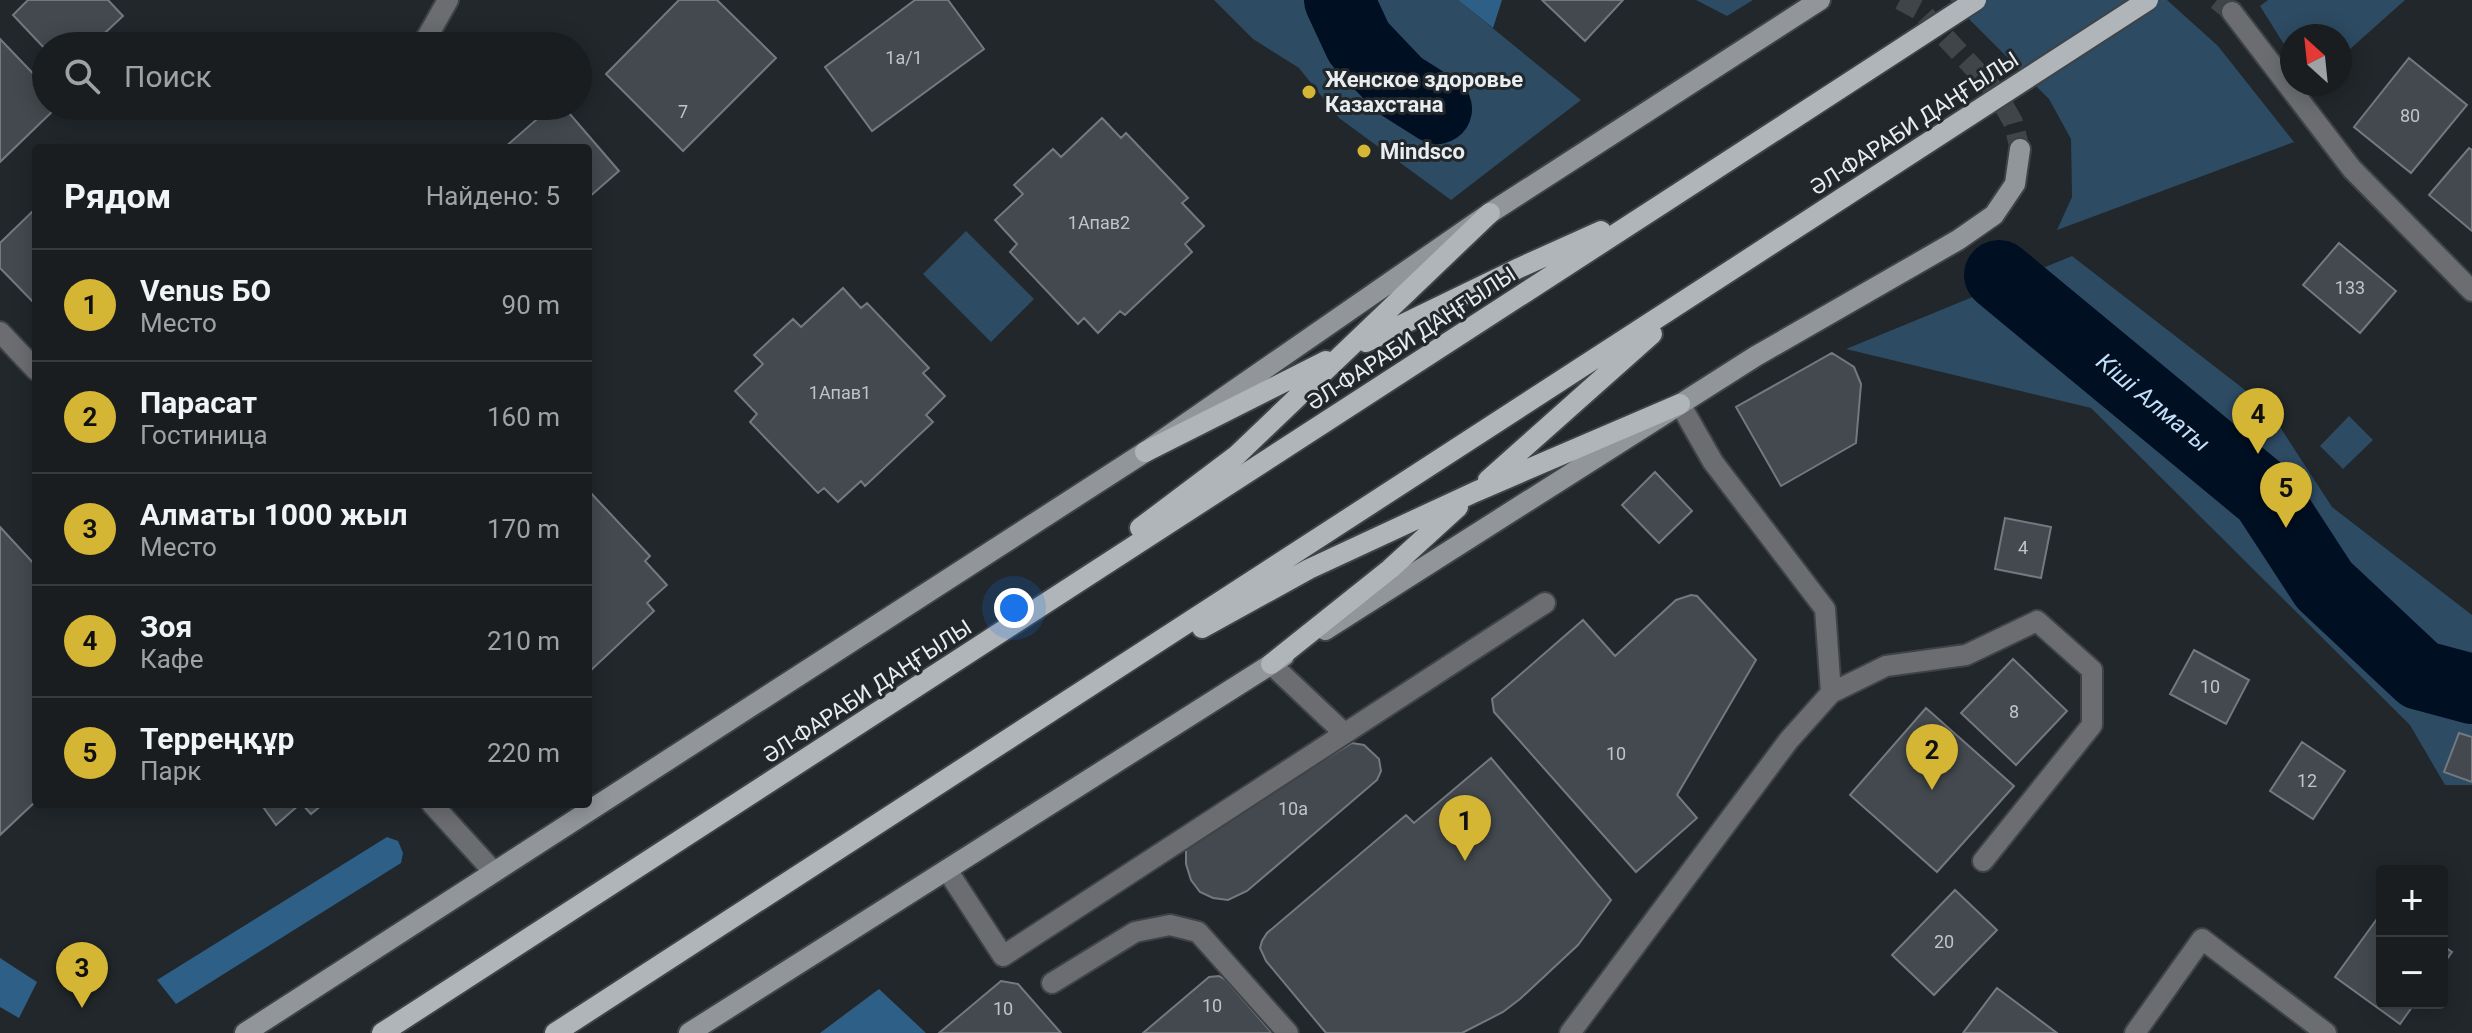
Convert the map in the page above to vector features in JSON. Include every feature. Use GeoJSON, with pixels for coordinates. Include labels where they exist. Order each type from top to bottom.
{"type":"FeatureCollection","features":[{"type":"Feature","properties":{"kind":"main road"},"geometry":{"type":"LineString","coordinates":[[592,807],[1145,452],[1490,213],[1820,0]]}},
{"type":"Feature","properties":{"kind":"main road"},"geometry":{"type":"LineString","coordinates":[[1145,452],[1519,268],[1660,206],[1976,0]]}},
{"type":"Feature","properties":{"kind":"main road","name":"ӘЛ-ФАРАБИ ДАҢҒЫЛЫ"},"geometry":{"type":"LineString","coordinates":[[1706,286],[2148,0]]}},
{"type":"Feature","properties":{"kind":"main road"},"geometry":{"type":"LineString","coordinates":[[689,1033],[1756,356],[1958,240],[1994,215],[2015,184],[2020,149]]}},
{"type":"Feature","properties":{"kind":"main road","name":"ӘЛ-ФАРАБИ ДАҢҒЫЛЫ"},"geometry":{"type":"LineString","coordinates":[[382,1033],[1660,206]]}},
{"type":"Feature","properties":{"kind":"main road"},"geometry":{"type":"LineString","coordinates":[[996,636],[1237,455],[1490,213]]}},
{"type":"Feature","properties":{"kind":"main road"},"geometry":{"type":"LineString","coordinates":[[1271,664],[1390,569],[1706,286]]}},
{"type":"Feature","properties":{"kind":"main road"},"geometry":{"type":"LineString","coordinates":[[555,1033],[1706,286]]}},
{"type":"Feature","properties":{"kind":"main road"},"geometry":{"type":"LineString","coordinates":[[1048,714],[1309,569],[1475,492],[1680,404]]}},
{"type":"Feature","properties":{"kind":"main road"},"geometry":{"type":"LineString","coordinates":[[245,1033],[591,808]]}},
{"type":"Feature","properties":{"kind":"street"},"geometry":{"type":"LineString","coordinates":[[430,32],[448,0]]}},
{"type":"Feature","properties":{"kind":"street"},"geometry":{"type":"LineString","coordinates":[[2232,12],[2352,169],[2472,291]]}},
{"type":"Feature","properties":{"kind":"street"},"geometry":{"type":"LineString","coordinates":[[0,332],[32,366]]}},
{"type":"Feature","properties":{"kind":"street"},"geometry":{"type":"LineString","coordinates":[[1680,404],[1713,462],[1825,609],[1831,693]]}},
{"type":"Feature","properties":{"kind":"street"},"geometry":{"type":"LineString","coordinates":[[947,870],[1003,956],[1545,603]]}},
{"type":"Feature","properties":{"kind":"street"},"geometry":{"type":"LineString","coordinates":[[1570,1033],[1789,740],[1831,693],[1886,666],[1966,655],[2037,621],[2092,670],[2092,725],[1983,861]]}},
{"type":"Feature","properties":{"kind":"street"},"geometry":{"type":"LineString","coordinates":[[1271,664],[1344,733]]}},
{"type":"Feature","properties":{"kind":"street"},"geometry":{"type":"LineString","coordinates":[[436,808],[493,871]]}},
{"type":"Feature","properties":{"kind":"street"},"geometry":{"type":"LineString","coordinates":[[1052,983],[1135,932],[1170,925],[1198,932],[1288,1033]]}},
{"type":"Feature","properties":{"kind":"street"},"geometry":{"type":"LineString","coordinates":[[2135,1033],[2202,939],[2326,1033]]}},
{"type":"Feature","properties":{"kind":"shaded area"},"geometry":{"type":"Polygon","coordinates":[[[1214,0],[1458,0],[1581,100],[1451,200],[1339,118],[1299,68],[1253,39],[1214,0]]]}},
{"type":"Feature","properties":{"kind":"shaded area"},"geometry":{"type":"Polygon","coordinates":[[[1458,0],[1502,0],[1493,28],[1458,0]]]}},
{"type":"Feature","properties":{"kind":"shaded area"},"geometry":{"type":"Polygon","coordinates":[[[1696,0],[1753,0],[1727,16],[1696,0]]]}},
{"type":"Feature","properties":{"kind":"shaded area"},"geometry":{"type":"Polygon","coordinates":[[[1950,0],[2167,0],[2218,46],[2294,142],[2057,230],[2072,197],[2071,139],[2049,99],[1950,0]]]}},
{"type":"Feature","properties":{"kind":"shaded area"},"geometry":{"type":"Polygon","coordinates":[[[2268,0],[2405,0],[2352,47],[2352,24],[2280,24],[2280,38],[2260,6],[2268,0]]]}},
{"type":"Feature","properties":{"kind":"shaded area"},"geometry":{"type":"Polygon","coordinates":[[[966,231],[1034,299],[991,342],[923,274],[966,231]]]}},
{"type":"Feature","properties":{"kind":"shaded area"},"geometry":{"type":"Polygon","coordinates":[[[2072,256],[2267,407],[2332,507],[2472,615],[2472,785],[2445,785],[2410,725],[2091,408],[1846,349],[2072,256]]]}},
{"type":"Feature","properties":{"kind":"shaded area"},"geometry":{"type":"Polygon","coordinates":[[[2349,416],[2373,440],[2343,469],[2320,446],[2349,416]]]}},
{"type":"Feature","properties":{"kind":"shaded area"},"geometry":{"type":"Polygon","coordinates":[[[387,837],[398,841],[403,853],[401,863],[176,1004],[157,980],[387,837]]]}},
{"type":"Feature","properties":{"kind":"shaded area"},"geometry":{"type":"Polygon","coordinates":[[[0,958],[37,982],[19,1018],[0,1007],[0,958]]]}},
{"type":"Feature","properties":{"kind":"shaded area"},"geometry":{"type":"Polygon","coordinates":[[[879,989],[926,1033],[820,1033],[879,989]]]}},
{"type":"Feature","properties":{"kind":"building"},"geometry":{"type":"Polygon","coordinates":[[[28,0],[108,0],[123,16],[106,32],[32,32],[32,35],[13,15],[28,0]]]}},
{"type":"Feature","properties":{"kind":"building"},"geometry":{"type":"Polygon","coordinates":[[[679,0],[717,0],[776,58],[683,151],[606,74],[679,0]]]}},
{"type":"Feature","properties":{"kind":"building"},"geometry":{"type":"Polygon","coordinates":[[[915,0],[948,0],[984,49],[872,131],[825,67],[915,0]]]}},
{"type":"Feature","properties":{"kind":"building"},"geometry":{"type":"Polygon","coordinates":[[[1542,0],[1623,0],[1585,41],[1542,0]]]}},
{"type":"Feature","properties":{"kind":"building"},"geometry":{"type":"Polygon","coordinates":[[[0,39],[32,72],[32,120],[44,120],[0,162],[0,39]]]}},
{"type":"Feature","properties":{"kind":"building"},"geometry":{"type":"Polygon","coordinates":[[[2409,58],[2467,105],[2411,173],[2354,127],[2409,58]]]}},
{"type":"Feature","properties":{"kind":"building"},"geometry":{"type":"Polygon","coordinates":[[[1102,118],[1121,138],[1126,133],[1188,198],[1182,203],[1204,226],[1185,244],[1192,252],[1125,315],[1120,311],[1098,333],[1084,318],[1078,324],[1010,252],[1017,244],[995,220],[1023,194],[1014,185],[1053,149],[1061,157],[1102,118]]]}},
{"type":"Feature","properties":{"kind":"building"},"geometry":{"type":"Polygon","coordinates":[[[536,120],[575,120],[619,171],[592,195],[592,144],[509,144],[536,120]]]}},
{"type":"Feature","properties":{"kind":"building"},"geometry":{"type":"Polygon","coordinates":[[[2469,148],[2472,150],[2472,231],[2429,195],[2469,148]]]}},
{"type":"Feature","properties":{"kind":"building"},"geometry":{"type":"Polygon","coordinates":[[[32,212],[32,301],[0,268],[0,243],[32,212]]]}},
{"type":"Feature","properties":{"kind":"building"},"geometry":{"type":"Polygon","coordinates":[[[2339,243],[2396,291],[2360,333],[2303,285],[2339,243]]]}},
{"type":"Feature","properties":{"kind":"building"},"geometry":{"type":"Polygon","coordinates":[[[843,288],[861,308],[867,303],[929,368],[923,373],[945,396],[926,415],[933,422],[865,486],[861,481],[838,502],[824,488],[818,493],[750,422],[757,414],[735,391],[763,364],[754,355],[793,319],[801,327],[843,288]]]}},
{"type":"Feature","properties":{"kind":"building"},"geometry":{"type":"Polygon","coordinates":[[[1832,353],[1854,367],[1861,384],[1856,443],[1781,486],[1736,407],[1832,353]]]}},
{"type":"Feature","properties":{"kind":"building"},"geometry":{"type":"Polygon","coordinates":[[[1655,472],[1692,511],[1659,543],[1622,505],[1655,472]]]}},
{"type":"Feature","properties":{"kind":"building"},"geometry":{"type":"Polygon","coordinates":[[[592,494],[650,556],[645,561],[667,585],[647,603],[654,611],[592,669],[592,494]]]}},
{"type":"Feature","properties":{"kind":"building"},"geometry":{"type":"Polygon","coordinates":[[[2005,518],[2051,527],[2041,578],[1995,569],[2005,518]]]}},
{"type":"Feature","properties":{"kind":"building"},"geometry":{"type":"Polygon","coordinates":[[[0,527],[32,562],[32,805],[0,835],[0,527]]]}},
{"type":"Feature","properties":{"kind":"building"},"geometry":{"type":"Polygon","coordinates":[[[1697,596],[1756,660],[1677,795],[1697,818],[1636,872],[1494,712],[1492,699],[1583,620],[1615,656],[1676,600],[1697,596]]]}},
{"type":"Feature","properties":{"kind":"building"},"geometry":{"type":"Polygon","coordinates":[[[2194,650],[2249,680],[2226,724],[2170,694],[2194,650]]]}},
{"type":"Feature","properties":{"kind":"building"},"geometry":{"type":"Polygon","coordinates":[[[2013,659],[2067,711],[2016,765],[1961,713],[2013,659]]]}},
{"type":"Feature","properties":{"kind":"building"},"geometry":{"type":"Polygon","coordinates":[[[1926,708],[2014,786],[1937,872],[1850,795],[1926,708]]]}},
{"type":"Feature","properties":{"kind":"building"},"geometry":{"type":"Polygon","coordinates":[[[2459,733],[2472,737],[2472,782],[2444,772],[2459,733]]]}},
{"type":"Feature","properties":{"kind":"building"},"geometry":{"type":"Polygon","coordinates":[[[2302,742],[2345,771],[2313,819],[2270,791],[2302,742]]]}},
{"type":"Feature","properties":{"kind":"building"},"geometry":{"type":"Polygon","coordinates":[[[1352,743],[1364,745],[1379,759],[1381,771],[1377,780],[1247,891],[1228,900],[1200,892],[1191,880],[1186,864],[1186,849],[1195,838],[1352,743]]]}},
{"type":"Feature","properties":{"kind":"building"},"geometry":{"type":"Polygon","coordinates":[[[1491,758],[1611,900],[1578,945],[1520,999],[1503,1012],[1462,1033],[1326,1033],[1266,961],[1260,948],[1262,941],[1267,933],[1406,815],[1414,823],[1491,758]]]}},
{"type":"Feature","properties":{"kind":"building"},"geometry":{"type":"Polygon","coordinates":[[[264,808],[295,808],[276,825],[264,808]]]}},
{"type":"Feature","properties":{"kind":"building"},"geometry":{"type":"Polygon","coordinates":[[[1955,890],[1997,930],[1934,995],[1892,955],[1955,890]]]}},
{"type":"Feature","properties":{"kind":"building"},"geometry":{"type":"Polygon","coordinates":[[[2376,920],[2376,1007],[2335,977],[2376,920]]]}},
{"type":"Feature","properties":{"kind":"building"},"geometry":{"type":"Polygon","coordinates":[[[1219,976],[1226,980],[1272,1033],[1143,1033],[1209,977],[1219,976]]]}},
{"type":"Feature","properties":{"kind":"building"},"geometry":{"type":"Polygon","coordinates":[[[1001,981],[1018,984],[1061,1033],[939,1033],[1001,981]]]}},
{"type":"Feature","properties":{"kind":"building"},"geometry":{"type":"Polygon","coordinates":[[[1997,988],[2057,1033],[1963,1033],[1997,988]]]}},
{"type":"Feature","properties":{"kind":"building"},"geometry":{"type":"Polygon","coordinates":[[[2379,1009],[2411,1009],[2400,1024],[2379,1009]]]}},
{"type":"Feature","properties":{"kind":"waterway","name":"Кіші Алматы"},"geometry":{"type":"LineString","coordinates":[[1339,0],[1359,43],[1399,85],[1437,109]]}},
{"type":"Feature","properties":{"kind":"waterway","name":"Кіші Алматы"},"geometry":{"type":"LineString","coordinates":[[1999,275],[2266,496],[2324,585],[2420,675],[2472,689]]}},
{"type":"Feature","properties":{"kind":"tunnel"},"geometry":{"type":"LineString","coordinates":[[1900,0],[1921,11],[1996,92],[2013,122],[2020,149]]}},
{"type":"Feature","properties":{"kind":"tunnel"},"geometry":{"type":"LineString","coordinates":[[2217,0],[2232,12]]}},
{"type":"Feature","properties":{"kind":"place","name":"Женское здоровье Казахстана"},"geometry":{"type":"Point","coordinates":[1309,92]}},
{"type":"Feature","properties":{"kind":"place","name":"Mindsco"},"geometry":{"type":"Point","coordinates":[1364,151]}},
{"type":"Feature","properties":{"kind":"place","name":"Зоя"},"geometry":{"type":"Point","coordinates":[2258,454]}},
{"type":"Feature","properties":{"kind":"place","name":"Терреңқұр"},"geometry":{"type":"Point","coordinates":[2286,528]}},
{"type":"Feature","properties":{"kind":"place","name":"Парасат"},"geometry":{"type":"Point","coordinates":[1932,790]}},
{"type":"Feature","properties":{"kind":"place","name":"Venus БО"},"geometry":{"type":"Point","coordinates":[1465,861]}},
{"type":"Feature","properties":{"kind":"place","name":"Алматы 1000 жыл"},"geometry":{"type":"Point","coordinates":[82,1008]}}]}
